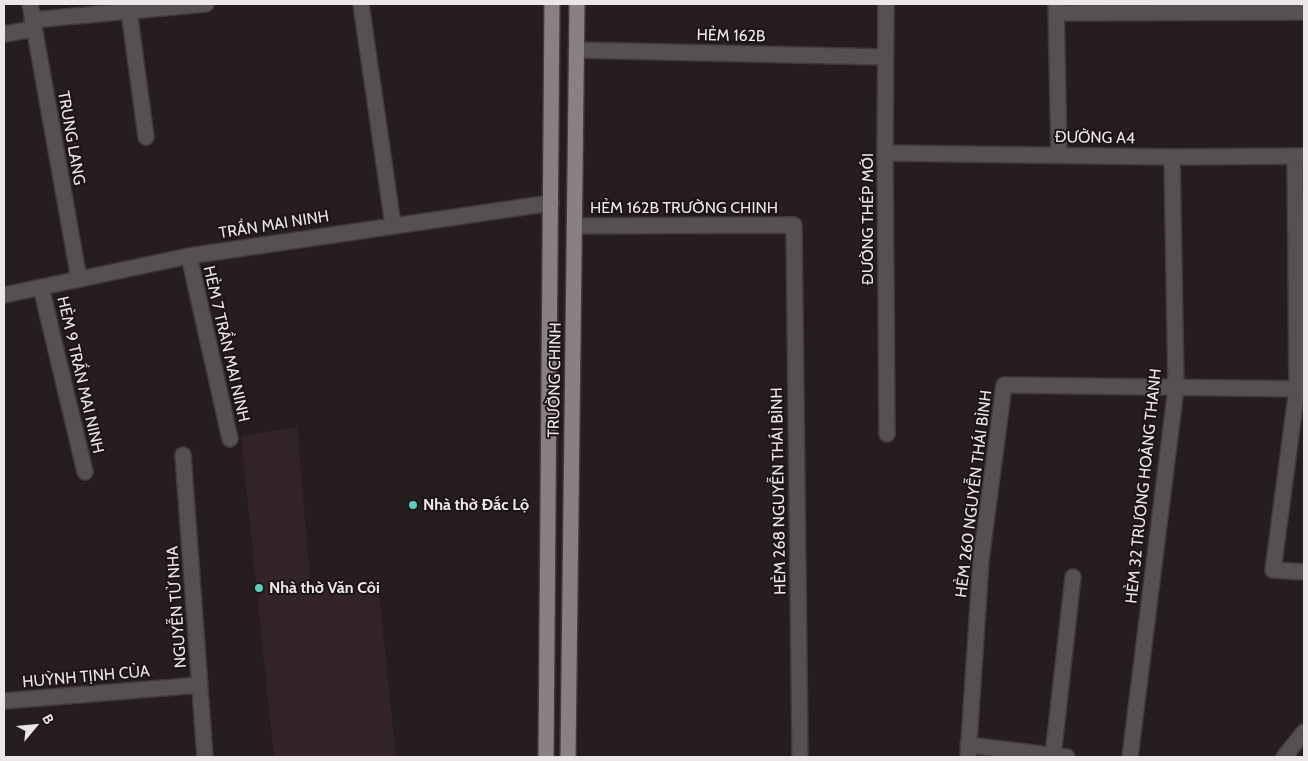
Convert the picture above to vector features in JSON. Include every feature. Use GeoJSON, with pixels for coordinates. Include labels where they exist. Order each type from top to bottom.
{"type":"FeatureCollection","features":[{"type":"Feature","properties":{"kind":"main road","name":"TRƯỜNG CHINH"},"geometry":{"type":"LineString","coordinates":[[546,757],[552,4]]}},
{"type":"Feature","properties":{"kind":"main road","name":"TRƯỜNG CHINH"},"geometry":{"type":"LineString","coordinates":[[568,757],[577,4]]}},
{"type":"Feature","properties":{"kind":"street","name":"TRUNG LANG"},"geometry":{"type":"LineString","coordinates":[[30,4],[79,279]]}},
{"type":"Feature","properties":{"kind":"street"},"geometry":{"type":"LineString","coordinates":[[4,34],[33,24],[180,5],[206,4]]}},
{"type":"Feature","properties":{"kind":"street"},"geometry":{"type":"LineString","coordinates":[[361,4],[393,225]]}},
{"type":"Feature","properties":{"kind":"street","name":"ĐƯỜNG THÉP MỚI"},"geometry":{"type":"LineString","coordinates":[[886,4],[887,434]]}},
{"type":"Feature","properties":{"kind":"street"},"geometry":{"type":"LineString","coordinates":[[1058,155],[1056,8],[1304,12]]}},
{"type":"Feature","properties":{"kind":"street"},"geometry":{"type":"LineString","coordinates":[[129,11],[146,137]]}},
{"type":"Feature","properties":{"kind":"street","name":"HẺM 162B"},"geometry":{"type":"LineString","coordinates":[[576,50],[885,56]]}},
{"type":"Feature","properties":{"kind":"street","name":"ĐƯỜNG A4"},"geometry":{"type":"LineString","coordinates":[[885,153],[1172,157],[1299,156]]}},
{"type":"Feature","properties":{"kind":"street"},"geometry":{"type":"LineString","coordinates":[[1299,156],[1301,389],[1273,570],[1304,572]]}},
{"type":"Feature","properties":{"kind":"street","name":"HẺM 32 TRƯƠNG HOÀNG THANH"},"geometry":{"type":"LineString","coordinates":[[1130,757],[1176,388],[1172,157]]}},
{"type":"Feature","properties":{"kind":"street","name":"TRẦN MAI NINH"},"geometry":{"type":"LineString","coordinates":[[4,295],[189,256],[551,203]]}},
{"type":"Feature","properties":{"kind":"street","name":"HẺM 162B TRƯỜNG CHINH"},"geometry":{"type":"LineString","coordinates":[[574,226],[794,225]]}},
{"type":"Feature","properties":{"kind":"street","name":"HẺM 268 NGUYỄN THÁI BÌNH"},"geometry":{"type":"LineString","coordinates":[[794,225],[800,757]]}},
{"type":"Feature","properties":{"kind":"street","name":"HẺM 7 TRẦN MAI NINH"},"geometry":{"type":"LineString","coordinates":[[189,256],[230,439]]}},
{"type":"Feature","properties":{"kind":"street","name":"HẺM 9 TRẦN MAI NINH"},"geometry":{"type":"LineString","coordinates":[[41,287],[85,472]]}},
{"type":"Feature","properties":{"kind":"street","name":"HẺM 260 NGUYỄN THÁI BÌNH"},"geometry":{"type":"LineString","coordinates":[[968,751],[981,560],[1004,384],[1301,389]]}},
{"type":"Feature","properties":{"kind":"street","name":"NGUYỄN TỬ NHA"},"geometry":{"type":"LineString","coordinates":[[183,454],[205,757]]}},
{"type":"Feature","properties":{"kind":"street"},"geometry":{"type":"LineString","coordinates":[[968,751],[1060,756],[1073,577]]}},
{"type":"Feature","properties":{"kind":"street","name":"HUỲNH TỊNH CỦA"},"geometry":{"type":"LineString","coordinates":[[4,701],[200,685]]}},
{"type":"Feature","properties":{"kind":"street"},"geometry":{"type":"LineString","coordinates":[[1284,757],[1304,732]]}},
{"type":"Feature","properties":{"kind":"shaded area"},"geometry":{"type":"Polygon","coordinates":[[[297,427],[311,592],[378,584],[396,757],[274,757],[241,436],[297,427]]]}},
{"type":"Feature","properties":{"kind":"place","name":"Nhà thờ Đắc Lộ"},"geometry":{"type":"Point","coordinates":[413,505]}},
{"type":"Feature","properties":{"kind":"place","name":"Nhà thờ Văn Côi"},"geometry":{"type":"Point","coordinates":[259,588]}}]}
